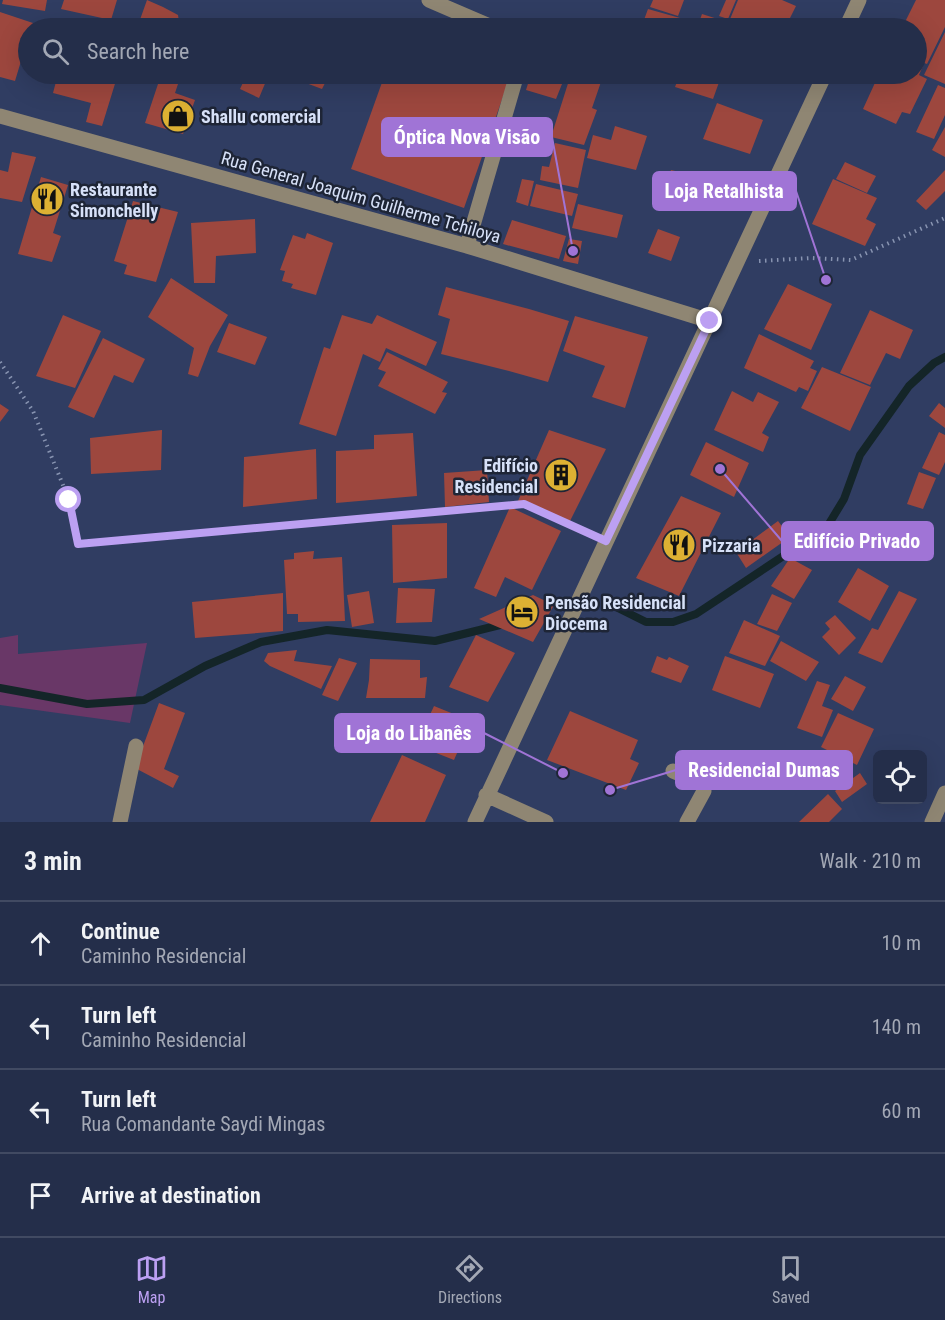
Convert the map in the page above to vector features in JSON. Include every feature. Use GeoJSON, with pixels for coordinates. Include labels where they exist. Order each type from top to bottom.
{"type":"FeatureCollection","features":[{"type":"Feature","properties":{"kind":"street"},"geometry":{"type":"LineString","coordinates":[[429,0],[456,6],[477,18]]}},
{"type":"Feature","properties":{"kind":"street"},"geometry":{"type":"LineString","coordinates":[[851,18],[859,0]]}},
{"type":"Feature","properties":{"kind":"street"},"geometry":{"type":"LineString","coordinates":[[467,246],[514,84]]}},
{"type":"Feature","properties":{"kind":"street"},"geometry":{"type":"LineString","coordinates":[[475,822],[820,84]]}},
{"type":"Feature","properties":{"kind":"street","name":"Rua General Joaquim Guilherme Tchiloya"},"geometry":{"type":"LineString","coordinates":[[0,116],[467,246],[710,321]]}},
{"type":"Feature","properties":{"kind":"street"},"geometry":{"type":"LineString","coordinates":[[120,822],[136,746]]}},
{"type":"Feature","properties":{"kind":"street"},"geometry":{"type":"LineString","coordinates":[[673,771],[703,786],[704,791],[687,822]]}},
{"type":"Feature","properties":{"kind":"street"},"geometry":{"type":"LineString","coordinates":[[932,822],[945,793]]}},
{"type":"Feature","properties":{"kind":"street"},"geometry":{"type":"LineString","coordinates":[[486,795],[546,822]]}},
{"type":"Feature","properties":{"kind":"path"},"geometry":{"type":"LineString","coordinates":[[737,262],[811,258],[851,260],[945,218]]}},
{"type":"Feature","properties":{"kind":"path"},"geometry":{"type":"LineString","coordinates":[[0,362],[33,411],[69,500],[78,544],[524,504],[606,541]]}},
{"type":"Feature","properties":{"kind":"shaded area"},"geometry":{"type":"Polygon","coordinates":[[[18,635],[18,654],[147,643],[130,723],[0,705],[0,638],[18,635]]]}},
{"type":"Feature","properties":{"kind":"building"},"geometry":{"type":"Polygon","coordinates":[[[3,0],[47,0],[45,11],[2,4],[3,0]]]}},
{"type":"Feature","properties":{"kind":"building"},"geometry":{"type":"Polygon","coordinates":[[[64,0],[117,0],[112,18],[61,9],[64,0]]]}},
{"type":"Feature","properties":{"kind":"building"},"geometry":{"type":"Polygon","coordinates":[[[147,0],[178,15],[178,18],[141,18],[147,0]]]}},
{"type":"Feature","properties":{"kind":"building"},"geometry":{"type":"Polygon","coordinates":[[[653,0],[684,0],[678,16],[650,7],[653,0]]]}},
{"type":"Feature","properties":{"kind":"building"},"geometry":{"type":"Polygon","coordinates":[[[726,0],[736,0],[728,18],[719,16],[726,0]]]}},
{"type":"Feature","properties":{"kind":"building"},"geometry":{"type":"Polygon","coordinates":[[[738,0],[782,0],[796,6],[790,18],[730,18],[738,0]]]}},
{"type":"Feature","properties":{"kind":"building"},"geometry":{"type":"Polygon","coordinates":[[[916,0],[945,0],[945,27],[927,64],[927,18],[907,18],[916,0]]]}},
{"type":"Feature","properties":{"kind":"building"},"geometry":{"type":"Polygon","coordinates":[[[648,9],[680,18],[645,18],[648,9]]]}},
{"type":"Feature","properties":{"kind":"building"},"geometry":{"type":"Polygon","coordinates":[[[0,12],[18,18],[18,71],[15,81],[0,77],[0,12]]]}},
{"type":"Feature","properties":{"kind":"building"},"geometry":{"type":"Polygon","coordinates":[[[702,14],[715,18],[701,18],[702,14]]]}},
{"type":"Feature","properties":{"kind":"building"},"geometry":{"type":"Polygon","coordinates":[[[945,32],[945,84],[927,76],[927,69],[945,32]]]}},
{"type":"Feature","properties":{"kind":"building"},"geometry":{"type":"Polygon","coordinates":[[[55,84],[115,84],[102,126],[86,122],[91,103],[53,93],[55,84]]]}},
{"type":"Feature","properties":{"kind":"building"},"geometry":{"type":"Polygon","coordinates":[[[158,84],[178,84],[175,93],[195,100],[183,134],[145,123],[158,84]]]}},
{"type":"Feature","properties":{"kind":"building"},"geometry":{"type":"Polygon","coordinates":[[[242,84],[265,84],[259,98],[240,89],[242,84]]]}},
{"type":"Feature","properties":{"kind":"building"},"geometry":{"type":"Polygon","coordinates":[[[309,84],[324,84],[322,89],[309,84]]]}},
{"type":"Feature","properties":{"kind":"building"},"geometry":{"type":"Polygon","coordinates":[[[381,84],[507,84],[464,208],[351,169],[381,84]]]}},
{"type":"Feature","properties":{"kind":"building"},"geometry":{"type":"Polygon","coordinates":[[[528,84],[562,84],[556,99],[526,90],[528,84]]]}},
{"type":"Feature","properties":{"kind":"building"},"geometry":{"type":"Polygon","coordinates":[[[568,84],[600,84],[592,108],[597,110],[584,145],[551,137],[568,84]]]}},
{"type":"Feature","properties":{"kind":"building"},"geometry":{"type":"Polygon","coordinates":[[[676,84],[718,84],[713,99],[675,87],[676,84]]]}},
{"type":"Feature","properties":{"kind":"building"},"geometry":{"type":"Polygon","coordinates":[[[874,84],[925,84],[910,114],[902,112],[896,124],[863,109],[874,84]]]}},
{"type":"Feature","properties":{"kind":"building"},"geometry":{"type":"Polygon","coordinates":[[[938,85],[945,88],[945,115],[934,139],[916,132],[938,85]]]}},
{"type":"Feature","properties":{"kind":"building"},"geometry":{"type":"Polygon","coordinates":[[[717,103],[763,120],[750,154],[703,139],[717,103]]]}},
{"type":"Feature","properties":{"kind":"building"},"geometry":{"type":"Polygon","coordinates":[[[615,126],[647,136],[636,170],[587,158],[593,135],[611,140],[615,126]]]}},
{"type":"Feature","properties":{"kind":"building"},"geometry":{"type":"Polygon","coordinates":[[[945,127],[945,157],[932,150],[945,127]]]}},
{"type":"Feature","properties":{"kind":"building"},"geometry":{"type":"Polygon","coordinates":[[[555,143],[586,150],[578,188],[540,180],[542,166],[549,167],[555,143]]]}},
{"type":"Feature","properties":{"kind":"building"},"geometry":{"type":"Polygon","coordinates":[[[12,152],[36,157],[22,202],[0,198],[0,170],[8,172],[12,152]]]}},
{"type":"Feature","properties":{"kind":"building"},"geometry":{"type":"Polygon","coordinates":[[[845,162],[876,176],[867,193],[836,179],[845,162]]]}},
{"type":"Feature","properties":{"kind":"building"},"geometry":{"type":"Polygon","coordinates":[[[671,170],[721,182],[714,202],[664,190],[671,170]]]}},
{"type":"Feature","properties":{"kind":"building"},"geometry":{"type":"Polygon","coordinates":[[[945,170],[945,191],[926,210],[916,201],[945,170]]]}},
{"type":"Feature","properties":{"kind":"building"},"geometry":{"type":"Polygon","coordinates":[[[41,177],[68,185],[53,233],[61,236],[52,262],[18,254],[41,177]]]}},
{"type":"Feature","properties":{"kind":"building"},"geometry":{"type":"Polygon","coordinates":[[[522,179],[534,181],[528,206],[516,202],[522,179]]]}},
{"type":"Feature","properties":{"kind":"building"},"geometry":{"type":"Polygon","coordinates":[[[833,179],[877,198],[866,219],[876,224],[865,246],[812,224],[833,179]]]}},
{"type":"Feature","properties":{"kind":"building"},"geometry":{"type":"Polygon","coordinates":[[[536,184],[578,194],[572,216],[530,206],[536,184]]]}},
{"type":"Feature","properties":{"kind":"building"},"geometry":{"type":"Polygon","coordinates":[[[133,201],[178,212],[156,282],[124,274],[127,265],[114,261],[133,201]]]}},
{"type":"Feature","properties":{"kind":"building"},"geometry":{"type":"Polygon","coordinates":[[[578,204],[623,215],[617,238],[572,228],[578,204]]]}},
{"type":"Feature","properties":{"kind":"building"},"geometry":{"type":"Polygon","coordinates":[[[255,219],[256,253],[216,256],[215,283],[194,283],[191,223],[255,219]]]}},
{"type":"Feature","properties":{"kind":"building"},"geometry":{"type":"Polygon","coordinates":[[[512,220],[566,236],[559,259],[503,244],[512,220]]]}},
{"type":"Feature","properties":{"kind":"building"},"geometry":{"type":"Polygon","coordinates":[[[658,229],[680,237],[671,261],[648,253],[658,229]]]}},
{"type":"Feature","properties":{"kind":"building"},"geometry":{"type":"Polygon","coordinates":[[[307,233],[333,243],[316,295],[291,288],[293,284],[282,281],[285,271],[280,270],[293,235],[305,239],[307,233]]]}},
{"type":"Feature","properties":{"kind":"building"},"geometry":{"type":"Polygon","coordinates":[[[569,239],[582,241],[578,264],[563,261],[569,239]]]}},
{"type":"Feature","properties":{"kind":"building"},"geometry":{"type":"Polygon","coordinates":[[[171,278],[228,315],[210,346],[198,377],[188,374],[194,348],[148,317],[171,278]]]}},
{"type":"Feature","properties":{"kind":"building"},"geometry":{"type":"Polygon","coordinates":[[[788,284],[832,304],[811,350],[764,329],[788,284]]]}},
{"type":"Feature","properties":{"kind":"building"},"geometry":{"type":"Polygon","coordinates":[[[446,287],[569,321],[548,382],[441,354],[450,319],[438,315],[446,287]]]}},
{"type":"Feature","properties":{"kind":"building"},"geometry":{"type":"Polygon","coordinates":[[[870,310],[913,330],[900,359],[886,353],[870,385],[840,373],[870,310]]]}},
{"type":"Feature","properties":{"kind":"building"},"geometry":{"type":"Polygon","coordinates":[[[63,315],[101,331],[75,388],[36,376],[63,315]]]}},
{"type":"Feature","properties":{"kind":"building"},"geometry":{"type":"Polygon","coordinates":[[[342,315],[372,324],[377,315],[437,342],[426,366],[386,348],[380,362],[363,354],[336,436],[299,424],[324,347],[330,349],[342,315]]]}},
{"type":"Feature","properties":{"kind":"building"},"geometry":{"type":"Polygon","coordinates":[[[575,316],[648,337],[625,408],[592,397],[605,366],[563,351],[575,316]]]}},
{"type":"Feature","properties":{"kind":"building"},"geometry":{"type":"Polygon","coordinates":[[[229,323],[267,337],[255,365],[217,352],[229,323]]]}},
{"type":"Feature","properties":{"kind":"building"},"geometry":{"type":"Polygon","coordinates":[[[759,334],[814,361],[810,368],[817,371],[808,391],[799,387],[796,392],[744,368],[759,334]]]}},
{"type":"Feature","properties":{"kind":"building"},"geometry":{"type":"Polygon","coordinates":[[[103,338],[145,359],[133,383],[114,375],[94,418],[68,407],[103,338]]]}},
{"type":"Feature","properties":{"kind":"building"},"geometry":{"type":"Polygon","coordinates":[[[387,352],[448,382],[442,392],[447,393],[435,414],[378,386],[386,372],[378,369],[387,352]]]}},
{"type":"Feature","properties":{"kind":"building"},"geometry":{"type":"Polygon","coordinates":[[[822,367],[871,387],[850,431],[801,408],[822,367]]]}},
{"type":"Feature","properties":{"kind":"building"},"geometry":{"type":"Polygon","coordinates":[[[732,391],[753,402],[758,392],[779,402],[762,433],[769,437],[763,452],[714,430],[732,391]]]}},
{"type":"Feature","properties":{"kind":"building"},"geometry":{"type":"Polygon","coordinates":[[[939,403],[945,408],[945,428],[929,416],[939,403]]]}},
{"type":"Feature","properties":{"kind":"building"},"geometry":{"type":"Polygon","coordinates":[[[0,404],[9,410],[0,422],[0,404]]]}},
{"type":"Feature","properties":{"kind":"building"},"geometry":{"type":"Polygon","coordinates":[[[162,430],[161,470],[91,474],[90,438],[162,430]]]}},
{"type":"Feature","properties":{"kind":"building","name":"Edifício Residencial"},"geometry":{"type":"Polygon","coordinates":[[[549,430],[606,449],[569,523],[518,501],[549,430]]]}},
{"type":"Feature","properties":{"kind":"building"},"geometry":{"type":"Polygon","coordinates":[[[939,432],[945,435],[945,462],[939,475],[922,468],[939,432]]]}},
{"type":"Feature","properties":{"kind":"building"},"geometry":{"type":"Polygon","coordinates":[[[413,433],[417,496],[336,503],[336,451],[374,449],[374,435],[413,433]]]}},
{"type":"Feature","properties":{"kind":"building"},"geometry":{"type":"Polygon","coordinates":[[[706,442],[749,463],[734,497],[690,475],[706,442]]]}},
{"type":"Feature","properties":{"kind":"building"},"geometry":{"type":"Polygon","coordinates":[[[316,449],[317,499],[243,507],[244,457],[316,449]]]}},
{"type":"Feature","properties":{"kind":"building"},"geometry":{"type":"Polygon","coordinates":[[[487,470],[489,502],[445,507],[444,473],[487,470]]]}},
{"type":"Feature","properties":{"kind":"building"},"geometry":{"type":"Polygon","coordinates":[[[919,472],[936,478],[923,509],[907,504],[919,472]]]}},
{"type":"Feature","properties":{"kind":"building","name":"Pizzaria"},"geometry":{"type":"Polygon","coordinates":[[[681,496],[721,513],[679,596],[636,578],[681,496]]]}},
{"type":"Feature","properties":{"kind":"building"},"geometry":{"type":"Polygon","coordinates":[[[510,507],[561,531],[532,590],[505,577],[496,597],[474,588],[510,507]]]}},
{"type":"Feature","properties":{"kind":"building"},"geometry":{"type":"Polygon","coordinates":[[[778,521],[790,537],[746,568],[736,552],[778,521]]]}},
{"type":"Feature","properties":{"kind":"building"},"geometry":{"type":"Polygon","coordinates":[[[447,523],[447,578],[393,583],[392,525],[447,523]]]}},
{"type":"Feature","properties":{"kind":"building"},"geometry":{"type":"Polygon","coordinates":[[[314,551],[313,559],[342,557],[345,621],[298,622],[298,614],[287,614],[284,560],[294,559],[294,553],[314,551]]]}},
{"type":"Feature","properties":{"kind":"building"},"geometry":{"type":"Polygon","coordinates":[[[790,558],[812,570],[794,599],[771,586],[790,558]]]}},
{"type":"Feature","properties":{"kind":"building"},"geometry":{"type":"Polygon","coordinates":[[[858,568],[889,586],[870,621],[838,602],[858,568]]]}},
{"type":"Feature","properties":{"kind":"building"},"geometry":{"type":"Polygon","coordinates":[[[398,588],[435,589],[432,622],[396,623],[398,588]]]}},
{"type":"Feature","properties":{"kind":"building"},"geometry":{"type":"Polygon","coordinates":[[[369,591],[374,623],[352,627],[347,595],[369,591]]]}},
{"type":"Feature","properties":{"kind":"building"},"geometry":{"type":"Polygon","coordinates":[[[899,591],[917,599],[882,663],[858,653],[872,628],[878,630],[899,591]]]}},
{"type":"Feature","properties":{"kind":"building"},"geometry":{"type":"Polygon","coordinates":[[[283,593],[283,631],[195,638],[192,602],[283,593]]]}},
{"type":"Feature","properties":{"kind":"building"},"geometry":{"type":"Polygon","coordinates":[[[772,594],[792,603],[777,631],[757,624],[772,594]]]}},
{"type":"Feature","properties":{"kind":"building","name":"Pensão Residencial Diocema"},"geometry":{"type":"Polygon","coordinates":[[[533,595],[554,605],[533,642],[479,619],[533,595]]]}},
{"type":"Feature","properties":{"kind":"building"},"geometry":{"type":"Polygon","coordinates":[[[835,615],[856,638],[839,655],[822,637],[830,629],[825,623],[835,615]]]}},
{"type":"Feature","properties":{"kind":"building"},"geometry":{"type":"Polygon","coordinates":[[[744,620],[780,636],[765,666],[729,653],[744,620]]]}},
{"type":"Feature","properties":{"kind":"building"},"geometry":{"type":"Polygon","coordinates":[[[476,635],[515,653],[488,702],[449,687],[476,635]]]}},
{"type":"Feature","properties":{"kind":"building"},"geometry":{"type":"Polygon","coordinates":[[[781,641],[819,662],[806,681],[770,661],[781,641]]]}},
{"type":"Feature","properties":{"kind":"building"},"geometry":{"type":"Polygon","coordinates":[[[297,650],[294,661],[332,666],[321,689],[270,666],[264,661],[268,653],[297,650]]]}},
{"type":"Feature","properties":{"kind":"building"},"geometry":{"type":"Polygon","coordinates":[[[657,656],[667,660],[669,657],[689,666],[681,683],[651,672],[657,656]]]}},
{"type":"Feature","properties":{"kind":"building"},"geometry":{"type":"Polygon","coordinates":[[[725,656],[774,674],[760,708],[712,690],[725,656]]]}},
{"type":"Feature","properties":{"kind":"building"},"geometry":{"type":"Polygon","coordinates":[[[339,658],[357,663],[338,701],[322,695],[339,658]]]}},
{"type":"Feature","properties":{"kind":"building"},"geometry":{"type":"Polygon","coordinates":[[[370,659],[420,660],[420,678],[427,677],[425,698],[366,698],[370,659]]]}},
{"type":"Feature","properties":{"kind":"building"},"geometry":{"type":"Polygon","coordinates":[[[845,676],[866,687],[853,711],[831,699],[845,676]]]}},
{"type":"Feature","properties":{"kind":"building"},"geometry":{"type":"Polygon","coordinates":[[[817,681],[830,685],[822,706],[833,710],[822,737],[797,728],[817,681]]]}},
{"type":"Feature","properties":{"kind":"building"},"geometry":{"type":"Polygon","coordinates":[[[159,703],[185,713],[164,769],[179,776],[173,788],[135,768],[159,703]]]}},
{"type":"Feature","properties":{"kind":"building"},"geometry":{"type":"Polygon","coordinates":[[[434,706],[471,721],[454,760],[416,745],[434,706]]]}},
{"type":"Feature","properties":{"kind":"building"},"geometry":{"type":"Polygon","coordinates":[[[570,711],[638,740],[630,759],[639,763],[626,790],[547,760],[570,711]]]}},
{"type":"Feature","properties":{"kind":"building"},"geometry":{"type":"Polygon","coordinates":[[[838,713],[874,729],[857,765],[821,747],[838,713]]]}},
{"type":"Feature","properties":{"kind":"building"},"geometry":{"type":"Polygon","coordinates":[[[402,755],[446,775],[425,822],[370,822],[402,755]]]}},
{"type":"Feature","properties":{"kind":"building"},"geometry":{"type":"Polygon","coordinates":[[[860,773],[867,784],[842,802],[835,791],[860,773]]]}},
{"type":"Feature","properties":{"kind":"building"},"geometry":{"type":"Polygon","coordinates":[[[828,794],[842,809],[829,822],[799,822],[828,794]]]}},
{"type":"Feature","properties":{"kind":"waterway"},"geometry":{"type":"LineString","coordinates":[[618,608],[646,622],[673,622],[696,614],[827,527],[844,499],[860,455],[909,386],[934,363],[945,357]]}},
{"type":"Feature","properties":{"kind":"waterway"},"geometry":{"type":"LineString","coordinates":[[0,688],[87,704],[144,700],[205,666],[261,642],[327,630],[435,641],[504,624]]}},
{"type":"Feature","properties":{"kind":"place","name":"Shallu comercial"},"geometry":{"type":"Point","coordinates":[178,116]}},
{"type":"Feature","properties":{"kind":"place","name":"Restaurante Simonchelly"},"geometry":{"type":"Point","coordinates":[47,199]}},
{"type":"Feature","properties":{"kind":"place","name":"Óptica Nova Visão"},"geometry":{"type":"Point","coordinates":[573,251]}},
{"type":"Feature","properties":{"kind":"place","name":"Loja Retalhista"},"geometry":{"type":"Point","coordinates":[826,280]}},
{"type":"Feature","properties":{"kind":"place","name":"Edifício Privado"},"geometry":{"type":"Point","coordinates":[720,469]}},
{"type":"Feature","properties":{"kind":"place","name":"Edifício Residencial"},"geometry":{"type":"Point","coordinates":[561,475]}},
{"type":"Feature","properties":{"kind":"place","name":"Pizzaria"},"geometry":{"type":"Point","coordinates":[679,545]}},
{"type":"Feature","properties":{"kind":"place","name":"Pensão Residencial Diocema"},"geometry":{"type":"Point","coordinates":[522,612]}},
{"type":"Feature","properties":{"kind":"place","name":"Loja do Libanês"},"geometry":{"type":"Point","coordinates":[563,773]}},
{"type":"Feature","properties":{"kind":"place","name":"Residencial Dumas"},"geometry":{"type":"Point","coordinates":[610,790]}},
{"type":"Feature","properties":{"kind":"route"},"geometry":{"type":"LineString","coordinates":[[69,500],[78,544],[524,504],[606,541],[710,321]]}}]}
